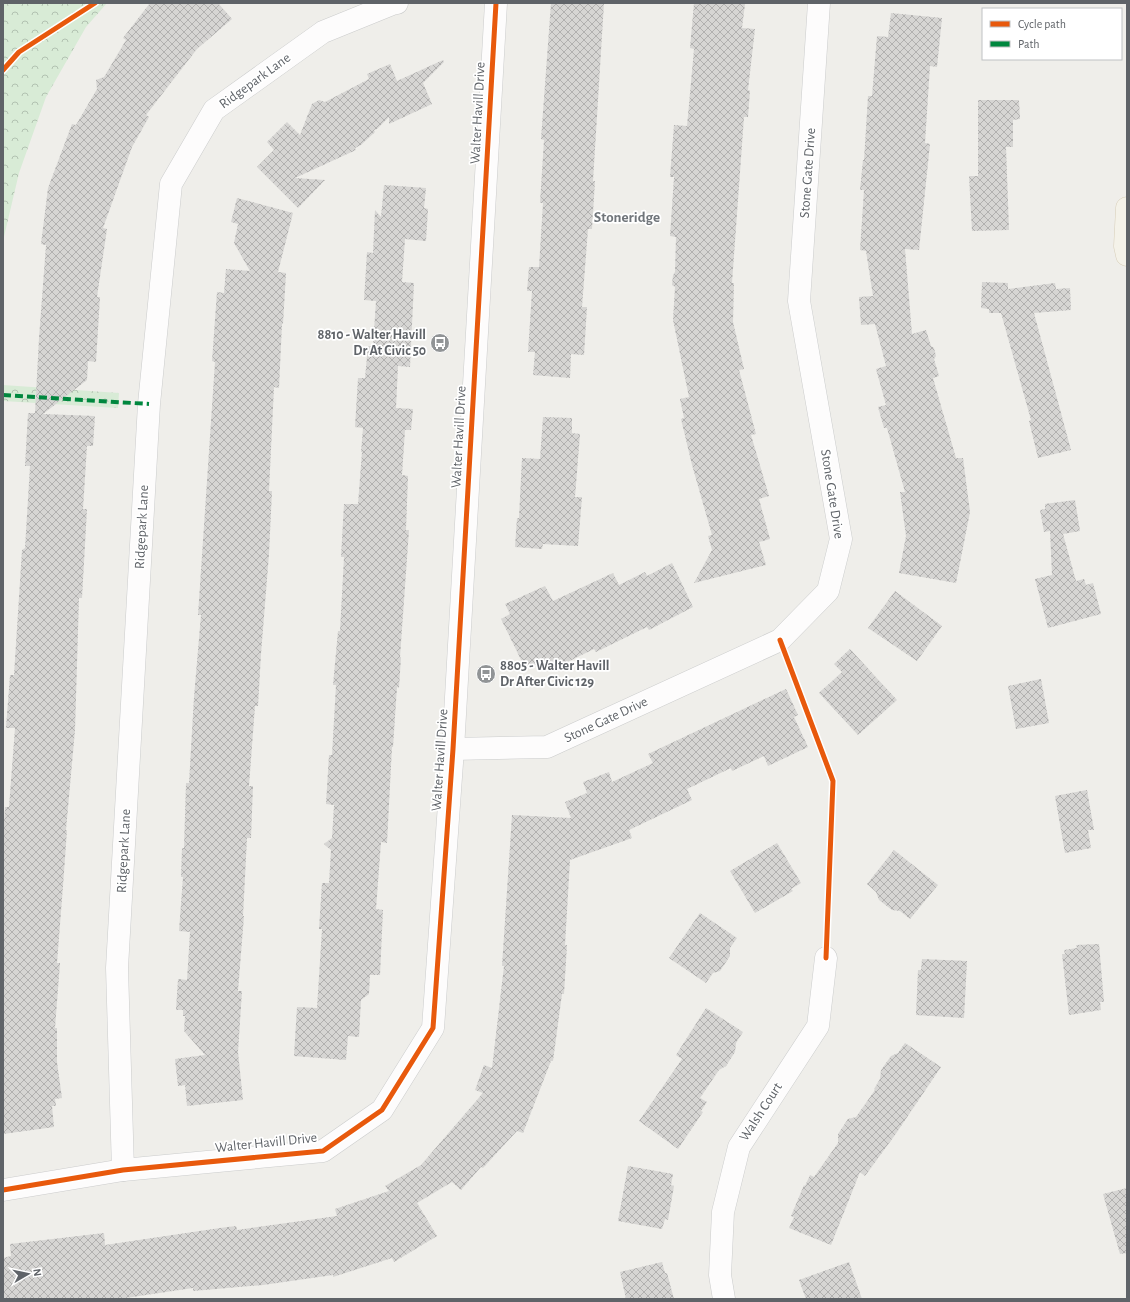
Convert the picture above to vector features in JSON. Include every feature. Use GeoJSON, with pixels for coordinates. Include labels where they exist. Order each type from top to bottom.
{"type":"FeatureCollection","features":[{"type":"Feature","properties":{"kind":"main road"},"geometry":{"type":"LineString","coordinates":[[1127,208],[1125,246],[1127,255]]}},
{"type":"Feature","properties":{"kind":"street","name":"Ridgepark Lane"},"geometry":{"type":"LineString","coordinates":[[123,1170],[117,968],[149,404],[171,184],[214,110],[323,32],[397,3]]}},
{"type":"Feature","properties":{"kind":"street","name":"Walter Havill Drive"},"geometry":{"type":"LineString","coordinates":[[3,1190],[123,1170],[323,1151],[382,1110],[433,1028],[454,749],[496,3]]}},
{"type":"Feature","properties":{"kind":"street","name":"Stone Gate Drive"},"geometry":{"type":"LineString","coordinates":[[454,749],[547,747],[780,640],[828,592],[841,539],[799,301],[819,3]]}},
{"type":"Feature","properties":{"kind":"street","name":"Walsh Court"},"geometry":{"type":"LineString","coordinates":[[724,1299],[720,1276],[723,1212],[739,1147],[818,1026],[826,958]]}},
{"type":"Feature","properties":{"kind":"green space"},"geometry":{"type":"Polygon","coordinates":[[[5,3],[107,3],[86,27],[46,97],[19,173],[3,241],[3,5],[5,3]]]}},
{"type":"Feature","properties":{"kind":"green space"},"geometry":{"type":"Polygon","coordinates":[[[3,385],[119,393],[118,408],[3,401],[3,385]]]}},
{"type":"Feature","properties":{"kind":"building"},"geometry":{"type":"Polygon","coordinates":[[[150,3],[218,3],[232,19],[197,49],[146,115],[149,117],[132,147],[103,228],[107,229],[97,297],[100,297],[96,362],[88,361],[87,380],[43,414],[95,416],[93,446],[87,446],[83,509],[87,509],[82,598],[79,598],[75,730],[66,830],[57,963],[60,963],[55,1028],[57,1028],[57,1062],[62,1098],[55,1099],[56,1106],[52,1106],[54,1127],[3,1134],[3,835],[5,807],[9,807],[15,728],[6,728],[10,675],[14,675],[22,550],[25,548],[30,466],[25,466],[28,413],[35,413],[46,245],[41,244],[48,188],[72,124],[76,125],[97,89],[96,80],[104,77],[126,40],[123,38],[150,3]]]}},
{"type":"Feature","properties":{"kind":"building"},"geometry":{"type":"Polygon","coordinates":[[[551,3],[604,3],[593,181],[595,181],[592,229],[588,229],[582,307],[587,307],[584,355],[571,354],[570,378],[533,375],[535,352],[528,352],[532,291],[527,291],[529,267],[539,267],[543,203],[540,203],[544,140],[541,139],[551,3]]]}},
{"type":"Feature","properties":{"kind":"building"},"geometry":{"type":"Polygon","coordinates":[[[694,3],[745,4],[742,28],[755,29],[748,90],[750,91],[748,117],[744,117],[732,283],[734,283],[733,322],[744,369],[739,370],[756,434],[751,435],[769,496],[759,499],[770,539],[759,542],[766,565],[694,583],[712,550],[708,536],[712,535],[692,465],[681,419],[684,418],[680,399],[689,397],[673,320],[675,287],[672,285],[673,275],[675,272],[676,237],[670,236],[674,177],[670,177],[674,125],[687,126],[694,49],[690,48],[694,3]]]}},
{"type":"Feature","properties":{"kind":"building"},"geometry":{"type":"Polygon","coordinates":[[[891,13],[942,18],[937,67],[930,66],[925,143],[930,144],[919,250],[905,249],[912,334],[926,330],[931,346],[934,348],[936,356],[934,359],[939,376],[933,378],[956,458],[963,458],[970,512],[956,583],[899,573],[906,536],[900,492],[905,492],[887,428],[884,428],[878,407],[886,405],[876,369],[886,366],[875,324],[861,325],[859,297],[873,296],[866,251],[860,250],[864,190],[860,190],[864,160],[868,96],[872,96],[877,36],[888,37],[891,13]]]}},
{"type":"Feature","properties":{"kind":"building"},"geometry":{"type":"Polygon","coordinates":[[[443,60],[444,62],[423,83],[432,104],[389,124],[389,117],[377,129],[374,130],[375,132],[361,145],[355,148],[356,150],[295,178],[325,180],[298,208],[257,167],[274,150],[267,142],[287,122],[300,135],[312,104],[319,100],[325,102],[369,79],[367,74],[390,64],[397,81],[443,60]]]}},
{"type":"Feature","properties":{"kind":"building"},"geometry":{"type":"Polygon","coordinates":[[[978,100],[1019,100],[1020,119],[1013,120],[1013,147],[1006,147],[1009,230],[972,231],[969,176],[978,176],[978,100]]]}},
{"type":"Feature","properties":{"kind":"building"},"geometry":{"type":"Polygon","coordinates":[[[384,185],[426,188],[424,208],[428,209],[426,241],[405,239],[402,282],[414,283],[410,367],[398,366],[396,408],[413,409],[411,430],[405,430],[402,475],[408,476],[406,530],[409,530],[399,688],[397,687],[392,747],[387,843],[381,842],[376,909],[383,910],[380,975],[370,975],[369,994],[361,1000],[359,1037],[348,1036],[346,1060],[294,1056],[297,1007],[317,1008],[322,929],[319,929],[322,883],[329,883],[331,850],[324,844],[332,838],[334,805],[326,804],[329,755],[332,755],[336,685],[333,685],[338,631],[340,631],[344,557],[341,557],[344,504],[358,504],[363,428],[355,427],[358,378],[365,378],[368,346],[373,346],[376,301],[364,300],[367,252],[373,253],[375,210],[381,217],[384,185]]]}},
{"type":"Feature","properties":{"kind":"building"},"geometry":{"type":"Polygon","coordinates":[[[237,198],[293,213],[278,272],[286,273],[279,388],[274,387],[269,491],[272,491],[269,554],[258,706],[255,706],[249,786],[253,786],[251,838],[247,838],[244,916],[238,991],[242,991],[238,1052],[243,1100],[187,1106],[185,1085],[178,1086],[175,1059],[205,1055],[184,1031],[185,1016],[183,1016],[183,1010],[176,1010],[178,979],[187,980],[190,932],[179,931],[183,877],[181,877],[182,848],[184,848],[186,783],[189,783],[201,615],[198,615],[215,362],[212,361],[217,292],[224,293],[226,269],[250,271],[234,243],[238,224],[231,222],[237,198]]]}},
{"type":"Feature","properties":{"kind":"building"},"geometry":{"type":"Polygon","coordinates":[[[982,282],[1008,283],[1008,289],[1055,283],[1056,289],[1070,288],[1071,310],[1034,313],[1071,450],[1038,458],[1029,421],[1031,420],[1001,313],[989,313],[989,309],[981,308],[982,282]]]}},
{"type":"Feature","properties":{"kind":"building"},"geometry":{"type":"Polygon","coordinates":[[[543,417],[572,418],[572,433],[580,434],[575,497],[582,497],[578,546],[543,544],[542,549],[515,547],[517,518],[519,518],[522,458],[540,459],[543,417]]]}},
{"type":"Feature","properties":{"kind":"building"},"geometry":{"type":"Polygon","coordinates":[[[1075,500],[1080,531],[1063,534],[1076,581],[1084,579],[1086,585],[1093,583],[1101,614],[1048,628],[1035,579],[1052,575],[1050,531],[1044,532],[1040,510],[1045,509],[1045,504],[1075,500]]]}},
{"type":"Feature","properties":{"kind":"building"},"geometry":{"type":"Polygon","coordinates":[[[672,563],[693,607],[649,630],[647,627],[596,652],[594,649],[549,671],[546,666],[541,668],[539,663],[526,670],[501,619],[510,614],[505,604],[545,586],[553,601],[613,573],[619,585],[645,572],[647,576],[672,563]]]}},
{"type":"Feature","properties":{"kind":"building"},"geometry":{"type":"Polygon","coordinates":[[[895,591],[942,626],[917,661],[868,628],[895,591]]]}},
{"type":"Feature","properties":{"kind":"building"},"geometry":{"type":"Polygon","coordinates":[[[850,649],[897,700],[858,735],[819,693],[842,672],[834,664],[850,649]]]}},
{"type":"Feature","properties":{"kind":"building"},"geometry":{"type":"Polygon","coordinates":[[[1041,679],[1049,723],[1016,729],[1008,686],[1041,679]]]}},
{"type":"Feature","properties":{"kind":"building"},"geometry":{"type":"Polygon","coordinates":[[[786,689],[798,715],[794,717],[808,747],[768,766],[764,756],[732,771],[731,768],[687,789],[692,800],[629,830],[632,838],[570,860],[564,994],[562,994],[553,1061],[551,1061],[523,1133],[517,1131],[483,1168],[481,1167],[461,1190],[452,1182],[417,1203],[437,1236],[394,1262],[392,1258],[333,1277],[333,1275],[263,1285],[193,1291],[193,1288],[119,1299],[3,1299],[3,1258],[11,1256],[10,1244],[104,1233],[105,1245],[236,1226],[237,1230],[337,1216],[335,1209],[389,1191],[385,1186],[421,1165],[483,1093],[475,1090],[484,1065],[492,1068],[504,966],[502,966],[512,815],[571,818],[565,802],[587,793],[583,782],[609,772],[612,782],[653,763],[648,754],[786,689]]]}},
{"type":"Feature","properties":{"kind":"building"},"geometry":{"type":"Polygon","coordinates":[[[1087,790],[1094,830],[1088,830],[1091,848],[1065,853],[1055,796],[1087,790]]]}},
{"type":"Feature","properties":{"kind":"building"},"geometry":{"type":"Polygon","coordinates":[[[777,843],[801,883],[791,889],[793,891],[755,913],[730,871],[777,843]]]}},
{"type":"Feature","properties":{"kind":"building"},"geometry":{"type":"Polygon","coordinates":[[[894,850],[938,885],[910,919],[900,911],[892,910],[879,900],[876,892],[867,884],[894,850]]]}},
{"type":"Feature","properties":{"kind":"building"},"geometry":{"type":"Polygon","coordinates":[[[700,913],[737,938],[730,948],[730,956],[720,971],[713,973],[706,983],[669,958],[700,913]]]}},
{"type":"Feature","properties":{"kind":"building"},"geometry":{"type":"Polygon","coordinates":[[[1099,944],[1104,1002],[1100,1002],[1101,1010],[1069,1015],[1062,954],[1065,954],[1064,950],[1077,948],[1076,945],[1099,944]]]}},
{"type":"Feature","properties":{"kind":"building"},"geometry":{"type":"Polygon","coordinates":[[[922,959],[967,961],[964,1018],[916,1015],[918,970],[921,970],[922,959]]]}},
{"type":"Feature","properties":{"kind":"building"},"geometry":{"type":"Polygon","coordinates":[[[706,1008],[743,1032],[736,1043],[735,1052],[726,1066],[719,1070],[700,1098],[707,1102],[701,1111],[703,1112],[678,1149],[639,1121],[682,1059],[676,1055],[706,1008]]]}},
{"type":"Feature","properties":{"kind":"building"},"geometry":{"type":"Polygon","coordinates":[[[905,1043],[941,1067],[865,1176],[860,1172],[831,1245],[789,1228],[794,1217],[791,1216],[804,1185],[805,1186],[810,1175],[814,1177],[838,1143],[838,1134],[848,1119],[856,1117],[875,1090],[874,1089],[880,1079],[881,1070],[891,1056],[898,1053],[905,1043]]]}},
{"type":"Feature","properties":{"kind":"building"},"geometry":{"type":"Polygon","coordinates":[[[628,1166],[673,1174],[671,1185],[674,1186],[668,1220],[665,1219],[662,1229],[618,1221],[628,1166]]]}},
{"type":"Feature","properties":{"kind":"building"},"geometry":{"type":"Polygon","coordinates":[[[1127,1188],[1127,1253],[1120,1254],[1103,1194],[1127,1188]]]}},
{"type":"Feature","properties":{"kind":"building"},"geometry":{"type":"Polygon","coordinates":[[[662,1262],[665,1273],[667,1273],[674,1299],[626,1299],[620,1272],[662,1262]]]}},
{"type":"Feature","properties":{"kind":"building"},"geometry":{"type":"Polygon","coordinates":[[[849,1262],[862,1299],[806,1299],[799,1280],[849,1262]]]}},
{"type":"Feature","properties":{"kind":"marked path"},"geometry":{"type":"LineString","coordinates":[[3,395],[149,404]]}},
{"type":"Feature","properties":{"kind":"cycle path"},"geometry":{"type":"LineString","coordinates":[[3,70],[19,52],[95,3]]}},
{"type":"Feature","properties":{"kind":"cycle path"},"geometry":{"type":"LineString","coordinates":[[3,1190],[123,1170],[323,1151],[382,1110],[433,1028],[453,749],[496,3]]}},
{"type":"Feature","properties":{"kind":"cycle path"},"geometry":{"type":"LineString","coordinates":[[780,640],[833,781],[826,958]]}},
{"type":"Feature","properties":{"kind":"place","name":"8810 - Walter Havill Dr At Civic 50"},"geometry":{"type":"Point","coordinates":[440,343]}},
{"type":"Feature","properties":{"kind":"place","name":"8805 - Walter Havill Dr After Civic 129"},"geometry":{"type":"Point","coordinates":[486,674]}},
{"type":"Feature","properties":{"kind":"district","name":"Stoneridge"},"geometry":{"type":"Point","coordinates":[627,217]}}]}
